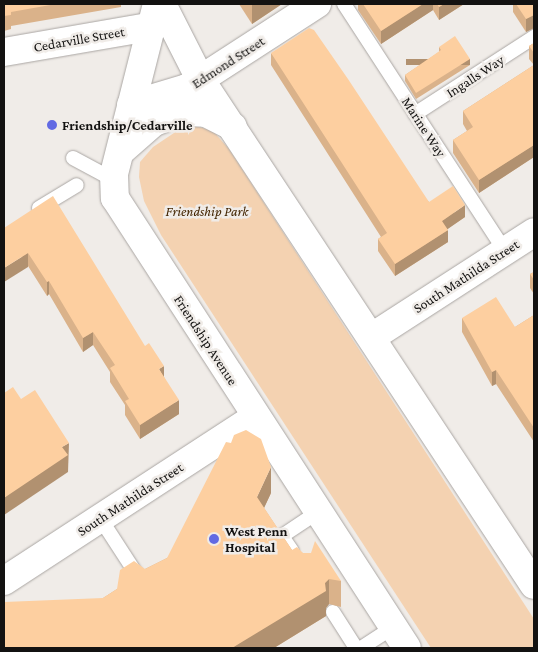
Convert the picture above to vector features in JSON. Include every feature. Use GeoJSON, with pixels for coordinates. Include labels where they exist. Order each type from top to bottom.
{"type":"FeatureCollection","features":[{"type":"Feature","properties":{"kind":"street","name":"Edmond Street"},"geometry":{"type":"LineString","coordinates":[[132,104],[187,88],[317,4]]}},
{"type":"Feature","properties":{"kind":"street"},"geometry":{"type":"LineString","coordinates":[[158,11],[200,79],[372,336],[534,585]]}},
{"type":"Feature","properties":{"kind":"street","name":"Cedarville Street"},"geometry":{"type":"LineString","coordinates":[[4,52],[158,11]]}},
{"type":"Feature","properties":{"kind":"street","name":"Friendship Avenue"},"geometry":{"type":"LineString","coordinates":[[158,11],[120,151],[114,180],[115,198],[400,638]]}},
{"type":"Feature","properties":{"kind":"street"},"geometry":{"type":"LineString","coordinates":[[120,151],[154,122],[182,112],[206,113],[233,127]]}},
{"type":"Feature","properties":{"kind":"street","name":"South Mathilda Street"},"geometry":{"type":"LineString","coordinates":[[372,336],[534,232]]}},
{"type":"Feature","properties":{"kind":"street","name":"South Mathilda Street"},"geometry":{"type":"LineString","coordinates":[[4,581],[256,417]]}},
{"type":"Feature","properties":{"kind":"lane","name":"Marine Way"},"geometry":{"type":"LineString","coordinates":[[344,4],[505,251]]}},
{"type":"Feature","properties":{"kind":"lane","name":"Ingalls Way"},"geometry":{"type":"LineString","coordinates":[[416,114],[534,37]]}},
{"type":"Feature","properties":{"kind":"lane"},"geometry":{"type":"LineString","coordinates":[[73,158],[114,180]]}},
{"type":"Feature","properties":{"kind":"lane"},"geometry":{"type":"LineString","coordinates":[[30,213],[76,185]]}},
{"type":"Feature","properties":{"kind":"lane"},"geometry":{"type":"LineString","coordinates":[[301,564],[282,536],[318,512]]}},
{"type":"Feature","properties":{"kind":"lane"},"geometry":{"type":"LineString","coordinates":[[100,518],[144,586]]}},
{"type":"Feature","properties":{"kind":"lane"},"geometry":{"type":"LineString","coordinates":[[333,612],[356,648]]}},
{"type":"Feature","properties":{"kind":"lane"},"geometry":{"type":"LineString","coordinates":[[360,648],[400,638]]}},
{"type":"Feature","properties":{"kind":"green space","name":"Friendship Park"},"geometry":{"type":"Polygon","coordinates":[[[196,126],[213,131],[229,149],[534,619],[534,648],[431,648],[161,235],[144,201],[139,177],[140,162],[153,147],[180,129],[196,126]]]}},
{"type":"Feature","properties":{"kind":"building"},"geometry":{"type":"Polygon","coordinates":[[[4,4],[56,4],[11,12],[11,15],[4,16],[4,4]]]}},
{"type":"Feature","properties":{"kind":"building"},"geometry":{"type":"Polygon","coordinates":[[[363,4],[423,4],[381,31],[363,4]]]}},
{"type":"Feature","properties":{"kind":"building"},"geometry":{"type":"Polygon","coordinates":[[[516,4],[534,4],[534,15],[526,19],[516,4]]]}},
{"type":"Feature","properties":{"kind":"building"},"geometry":{"type":"Polygon","coordinates":[[[309,28],[314,30],[348,79],[429,202],[453,186],[465,205],[442,221],[448,230],[395,264],[378,239],[387,233],[271,53],[309,28]]]}},
{"type":"Feature","properties":{"kind":"building"},"geometry":{"type":"Polygon","coordinates":[[[455,36],[470,59],[416,93],[405,75],[441,50],[439,47],[455,36]]]}},
{"type":"Feature","properties":{"kind":"building"},"geometry":{"type":"Polygon","coordinates":[[[534,43],[534,53],[529,46],[534,43]]]}},
{"type":"Feature","properties":{"kind":"building"},"geometry":{"type":"Polygon","coordinates":[[[534,65],[534,145],[479,180],[453,140],[473,127],[463,111],[534,65]]]}},
{"type":"Feature","properties":{"kind":"building"},"geometry":{"type":"Polygon","coordinates":[[[53,196],[145,346],[149,343],[164,366],[159,369],[179,400],[140,425],[125,401],[129,399],[110,368],[115,365],[93,332],[83,338],[49,281],[47,282],[28,253],[4,268],[4,228],[53,196]]]}},
{"type":"Feature","properties":{"kind":"building"},"geometry":{"type":"Polygon","coordinates":[[[534,272],[534,280],[530,274],[534,272]]]}},
{"type":"Feature","properties":{"kind":"building"},"geometry":{"type":"Polygon","coordinates":[[[496,297],[515,327],[534,315],[534,428],[496,370],[492,372],[462,318],[496,297]]]}},
{"type":"Feature","properties":{"kind":"building"},"geometry":{"type":"Polygon","coordinates":[[[13,387],[21,399],[35,390],[69,443],[62,447],[68,455],[4,498],[4,393],[13,387]]]}},
{"type":"Feature","properties":{"kind":"building","name":"West Penn Hospital"},"geometry":{"type":"Polygon","coordinates":[[[246,430],[261,439],[271,467],[257,497],[292,550],[297,547],[303,553],[311,553],[315,541],[341,581],[329,579],[325,583],[326,591],[232,648],[4,648],[4,602],[103,598],[117,589],[120,570],[134,561],[145,569],[167,558],[226,442],[231,443],[234,435],[246,430]]]}},
{"type":"Feature","properties":{"kind":"place","name":"Friendship/Cedarville"},"geometry":{"type":"Point","coordinates":[52,125]}},
{"type":"Feature","properties":{"kind":"place","name":"West Penn Hospital"},"geometry":{"type":"Point","coordinates":[214,539]}}]}
